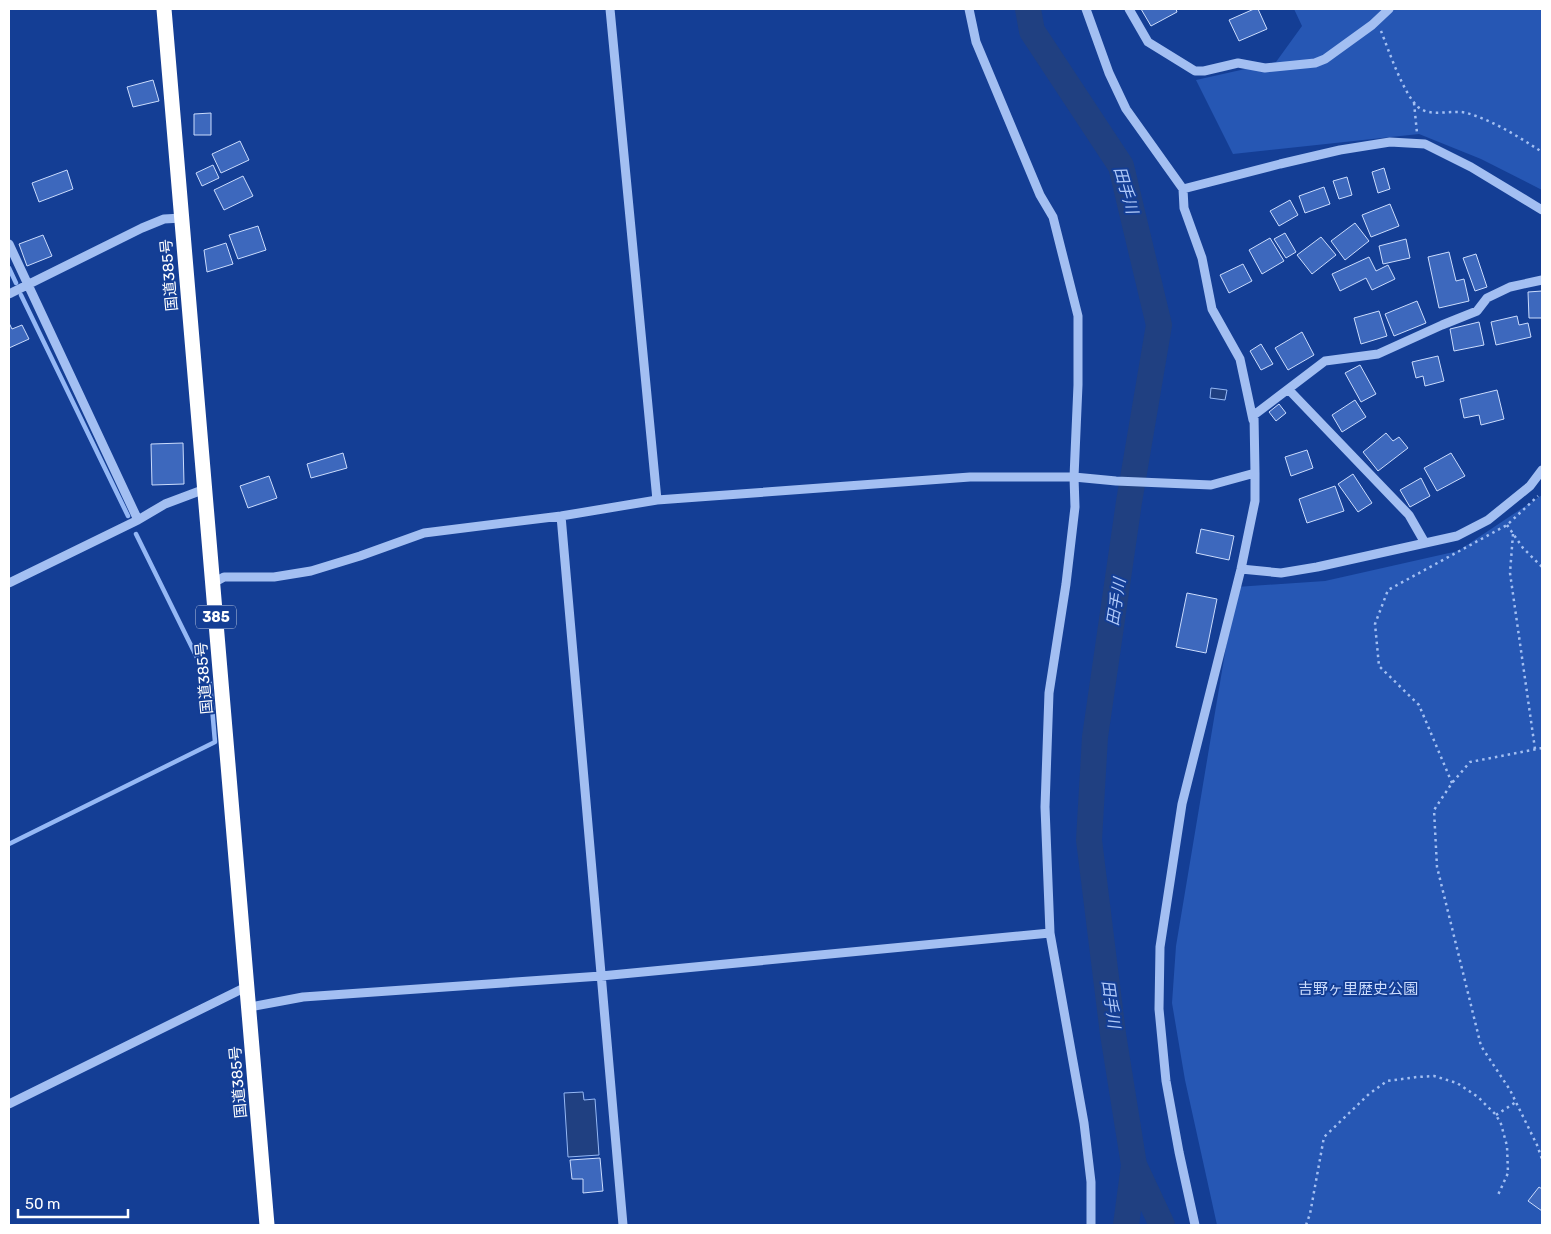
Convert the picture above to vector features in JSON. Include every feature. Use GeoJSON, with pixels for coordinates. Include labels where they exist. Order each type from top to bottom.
{"type":"FeatureCollection","features":[{"type":"Feature","properties":{"kind":"highway","name":"国道385号"},"geometry":{"type":"LineString","coordinates":[[164,9],[267,1225]]}},
{"type":"Feature","properties":{"kind":"street"},"geometry":{"type":"LineString","coordinates":[[610,9],[657,500]]}},
{"type":"Feature","properties":{"kind":"street"},"geometry":{"type":"LineString","coordinates":[[969,9],[976,42],[1040,194],[1053,217],[1078,316],[1075,507],[1050,693],[1045,807],[1050,933],[1084,1123],[1091,1182],[1091,1225]]}},
{"type":"Feature","properties":{"kind":"street"},"geometry":{"type":"LineString","coordinates":[[1086,9],[1109,73],[1126,109],[1183,189],[1184,208],[1202,258],[1212,309],[1240,359],[1254,424]]}},
{"type":"Feature","properties":{"kind":"street"},"geometry":{"type":"LineString","coordinates":[[1129,9],[1148,42],[1195,71],[1204,71],[1238,63],[1266,68],[1315,63],[1325,59],[1389,9]]}},
{"type":"Feature","properties":{"kind":"street"},"geometry":{"type":"LineString","coordinates":[[1183,189],[1340,150],[1390,142],[1425,144],[1471,167],[1542,210]]}},
{"type":"Feature","properties":{"kind":"street"},"geometry":{"type":"LineString","coordinates":[[9,294],[142,228],[164,219],[182,218]]}},
{"type":"Feature","properties":{"kind":"street"},"geometry":{"type":"LineString","coordinates":[[9,244],[138,520]]}},
{"type":"Feature","properties":{"kind":"street"},"geometry":{"type":"LineString","coordinates":[[1195,1225],[1166,1081],[1159,1009],[1160,948],[1182,804],[1241,569],[1255,501],[1254,415],[1325,361],[1378,354],[1477,311],[1487,298],[1510,287],[1542,280]]}},
{"type":"Feature","properties":{"kind":"street"},"geometry":{"type":"LineString","coordinates":[[1288,390],[1409,515],[1425,543]]}},
{"type":"Feature","properties":{"kind":"street"},"geometry":{"type":"LineString","coordinates":[[1241,569],[1281,573],[1317,567],[1457,536],[1488,520],[1530,486],[1542,470]]}},
{"type":"Feature","properties":{"kind":"street"},"geometry":{"type":"LineString","coordinates":[[213,583],[224,577],[274,577],[311,571],[424,533],[561,516],[657,500],[970,477],[1074,477],[1116,481],[1212,485],[1255,473]]}},
{"type":"Feature","properties":{"kind":"street"},"geometry":{"type":"LineString","coordinates":[[9,583],[138,520],[165,504],[206,489]]}},
{"type":"Feature","properties":{"kind":"street"},"geometry":{"type":"LineString","coordinates":[[561,516],[623,1225]]}},
{"type":"Feature","properties":{"kind":"street"},"geometry":{"type":"LineString","coordinates":[[250,1007],[303,997],[601,976],[1050,933]]}},
{"type":"Feature","properties":{"kind":"street"},"geometry":{"type":"LineString","coordinates":[[9,1104],[248,986]]}},
{"type":"Feature","properties":{"kind":"path"},"geometry":{"type":"LineString","coordinates":[[1376,21],[1400,76],[1419,108],[1429,112],[1466,113],[1480,118],[1512,132],[1542,152]]}},
{"type":"Feature","properties":{"kind":"path"},"geometry":{"type":"LineString","coordinates":[[1414,102],[1419,144]]}},
{"type":"Feature","properties":{"kind":"path"},"geometry":{"type":"LineString","coordinates":[[1452,783],[1419,705],[1379,666],[1376,624],[1388,590],[1507,525],[1542,491]]}},
{"type":"Feature","properties":{"kind":"path"},"geometry":{"type":"LineString","coordinates":[[1507,525],[1524,548],[1542,567]]}},
{"type":"Feature","properties":{"kind":"path"},"geometry":{"type":"LineString","coordinates":[[1513,534],[1510,573],[1535,749]]}},
{"type":"Feature","properties":{"kind":"path"},"geometry":{"type":"LineString","coordinates":[[1542,748],[1470,762],[1452,783],[1434,810],[1438,867],[1481,1046],[1516,1102],[1537,1144],[1542,1159]]}},
{"type":"Feature","properties":{"kind":"path"},"geometry":{"type":"LineString","coordinates":[[1306,1225],[1310,1214],[1324,1137],[1369,1094],[1387,1081],[1434,1076],[1457,1083],[1478,1097],[1496,1115],[1501,1124],[1507,1146],[1508,1173],[1498,1194]]}},
{"type":"Feature","properties":{"kind":"path"},"geometry":{"type":"LineString","coordinates":[[1496,1115],[1516,1102]]}},
{"type":"Feature","properties":{"kind":"green space"},"geometry":{"type":"Polygon","coordinates":[[[1294,9],[1542,9],[1542,190],[1481,159],[1419,134],[1233,154],[1196,80],[1276,62],[1302,26],[1294,9]]]}},
{"type":"Feature","properties":{"kind":"green space","name":"吉野ヶ里歴史公園"},"geometry":{"type":"Polygon","coordinates":[[[1542,495],[1542,1225],[1217,1225],[1185,1080],[1172,1003],[1176,946],[1236,587],[1325,581],[1458,551],[1542,495]]]}},
{"type":"Feature","properties":{"kind":"shaded area"},"geometry":{"type":"Polygon","coordinates":[[[1211,388],[1227,390],[1225,400],[1210,398],[1211,388]]]}},
{"type":"Feature","properties":{"kind":"shaded area"},"geometry":{"type":"Polygon","coordinates":[[[583,1092],[584,1100],[595,1099],[599,1155],[568,1157],[564,1093],[583,1092]]]}},
{"type":"Feature","properties":{"kind":"building"},"geometry":{"type":"Polygon","coordinates":[[[1141,9],[1176,9],[1177,12],[1151,26],[1141,9]]]}},
{"type":"Feature","properties":{"kind":"building"},"geometry":{"type":"Polygon","coordinates":[[[1258,9],[1267,29],[1239,41],[1229,20],[1258,9]]]}},
{"type":"Feature","properties":{"kind":"building"},"geometry":{"type":"Polygon","coordinates":[[[153,80],[159,101],[133,107],[127,87],[153,80]]]}},
{"type":"Feature","properties":{"kind":"building"},"geometry":{"type":"Polygon","coordinates":[[[211,113],[211,135],[194,135],[194,114],[211,113]]]}},
{"type":"Feature","properties":{"kind":"building"},"geometry":{"type":"Polygon","coordinates":[[[240,141],[249,160],[221,173],[212,154],[240,141]]]}},
{"type":"Feature","properties":{"kind":"building"},"geometry":{"type":"Polygon","coordinates":[[[213,165],[219,178],[202,186],[196,173],[213,165]]]}},
{"type":"Feature","properties":{"kind":"building"},"geometry":{"type":"Polygon","coordinates":[[[1384,168],[1390,189],[1378,193],[1372,172],[1384,168]]]}},
{"type":"Feature","properties":{"kind":"building"},"geometry":{"type":"Polygon","coordinates":[[[67,170],[73,189],[39,202],[32,183],[67,170]]]}},
{"type":"Feature","properties":{"kind":"building"},"geometry":{"type":"Polygon","coordinates":[[[243,176],[253,196],[224,210],[214,190],[243,176]]]}},
{"type":"Feature","properties":{"kind":"building"},"geometry":{"type":"Polygon","coordinates":[[[1347,177],[1352,195],[1339,199],[1333,181],[1347,177]]]}},
{"type":"Feature","properties":{"kind":"building"},"geometry":{"type":"Polygon","coordinates":[[[1324,187],[1330,204],[1305,213],[1299,196],[1324,187]]]}},
{"type":"Feature","properties":{"kind":"building"},"geometry":{"type":"Polygon","coordinates":[[[1290,200],[1298,215],[1279,226],[1270,211],[1290,200]]]}},
{"type":"Feature","properties":{"kind":"building"},"geometry":{"type":"Polygon","coordinates":[[[1390,204],[1399,226],[1371,237],[1362,215],[1390,204]]]}},
{"type":"Feature","properties":{"kind":"building"},"geometry":{"type":"Polygon","coordinates":[[[1355,223],[1369,241],[1345,260],[1331,241],[1355,223]]]}},
{"type":"Feature","properties":{"kind":"building"},"geometry":{"type":"Polygon","coordinates":[[[258,226],[266,250],[238,259],[229,235],[258,226]]]}},
{"type":"Feature","properties":{"kind":"building"},"geometry":{"type":"Polygon","coordinates":[[[1285,233],[1296,252],[1286,258],[1274,239],[1285,233]]]}},
{"type":"Feature","properties":{"kind":"building"},"geometry":{"type":"Polygon","coordinates":[[[43,235],[52,256],[27,266],[19,244],[43,235]]]}},
{"type":"Feature","properties":{"kind":"building"},"geometry":{"type":"Polygon","coordinates":[[[1321,237],[1336,255],[1312,274],[1297,255],[1321,237]]]}},
{"type":"Feature","properties":{"kind":"building"},"geometry":{"type":"Polygon","coordinates":[[[1270,238],[1284,261],[1262,274],[1249,250],[1270,238]]]}},
{"type":"Feature","properties":{"kind":"building"},"geometry":{"type":"Polygon","coordinates":[[[1406,239],[1410,258],[1383,264],[1379,246],[1406,239]]]}},
{"type":"Feature","properties":{"kind":"building"},"geometry":{"type":"Polygon","coordinates":[[[226,243],[233,264],[207,272],[204,250],[226,243]]]}},
{"type":"Feature","properties":{"kind":"building"},"geometry":{"type":"Polygon","coordinates":[[[1449,252],[1456,281],[1464,279],[1469,301],[1439,308],[1428,257],[1449,252]]]}},
{"type":"Feature","properties":{"kind":"building"},"geometry":{"type":"Polygon","coordinates":[[[1476,254],[1487,287],[1475,291],[1463,258],[1476,254]]]}},
{"type":"Feature","properties":{"kind":"building"},"geometry":{"type":"Polygon","coordinates":[[[1369,257],[1376,271],[1388,265],[1395,279],[1372,290],[1366,278],[1340,291],[1332,274],[1369,257]]]}},
{"type":"Feature","properties":{"kind":"building"},"geometry":{"type":"Polygon","coordinates":[[[1243,264],[1252,281],[1229,293],[1220,275],[1243,264]]]}},
{"type":"Feature","properties":{"kind":"building"},"geometry":{"type":"Polygon","coordinates":[[[1542,291],[1542,318],[1529,318],[1528,292],[1542,291]]]}},
{"type":"Feature","properties":{"kind":"building"},"geometry":{"type":"Polygon","coordinates":[[[1417,301],[1426,323],[1394,336],[1385,314],[1417,301]]]}},
{"type":"Feature","properties":{"kind":"building"},"geometry":{"type":"Polygon","coordinates":[[[1379,311],[1387,336],[1361,344],[1354,318],[1379,311]]]}},
{"type":"Feature","properties":{"kind":"building"},"geometry":{"type":"Polygon","coordinates":[[[1517,316],[1519,325],[1528,323],[1531,337],[1496,345],[1491,322],[1517,316]]]}},
{"type":"Feature","properties":{"kind":"building"},"geometry":{"type":"Polygon","coordinates":[[[1479,322],[1484,345],[1454,351],[1450,329],[1479,322]]]}},
{"type":"Feature","properties":{"kind":"building"},"geometry":{"type":"Polygon","coordinates":[[[9,323],[12,329],[22,325],[29,339],[9,348],[9,323]]]}},
{"type":"Feature","properties":{"kind":"building"},"geometry":{"type":"Polygon","coordinates":[[[1302,332],[1314,355],[1288,370],[1275,348],[1302,332]]]}},
{"type":"Feature","properties":{"kind":"building"},"geometry":{"type":"Polygon","coordinates":[[[1261,344],[1273,364],[1261,370],[1250,351],[1261,344]]]}},
{"type":"Feature","properties":{"kind":"building"},"geometry":{"type":"Polygon","coordinates":[[[1438,356],[1444,381],[1425,386],[1423,376],[1416,378],[1412,362],[1438,356]]]}},
{"type":"Feature","properties":{"kind":"building"},"geometry":{"type":"Polygon","coordinates":[[[1360,365],[1376,394],[1361,402],[1345,373],[1360,365]]]}},
{"type":"Feature","properties":{"kind":"building"},"geometry":{"type":"Polygon","coordinates":[[[1497,390],[1504,419],[1481,425],[1479,415],[1464,418],[1460,399],[1497,390]]]}},
{"type":"Feature","properties":{"kind":"building"},"geometry":{"type":"Polygon","coordinates":[[[1355,400],[1366,417],[1342,432],[1332,415],[1355,400]]]}},
{"type":"Feature","properties":{"kind":"building"},"geometry":{"type":"Polygon","coordinates":[[[1279,404],[1286,413],[1276,421],[1269,412],[1279,404]]]}},
{"type":"Feature","properties":{"kind":"building"},"geometry":{"type":"Polygon","coordinates":[[[1386,433],[1393,441],[1399,437],[1408,448],[1378,471],[1363,452],[1386,433]]]}},
{"type":"Feature","properties":{"kind":"building"},"geometry":{"type":"Polygon","coordinates":[[[183,443],[184,484],[152,485],[151,444],[183,443]]]}},
{"type":"Feature","properties":{"kind":"building"},"geometry":{"type":"Polygon","coordinates":[[[1307,450],[1313,468],[1291,476],[1285,457],[1307,450]]]}},
{"type":"Feature","properties":{"kind":"building"},"geometry":{"type":"Polygon","coordinates":[[[343,453],[347,468],[311,478],[307,464],[343,453]]]}},
{"type":"Feature","properties":{"kind":"building"},"geometry":{"type":"Polygon","coordinates":[[[1451,453],[1465,476],[1437,491],[1424,468],[1451,453]]]}},
{"type":"Feature","properties":{"kind":"building"},"geometry":{"type":"Polygon","coordinates":[[[1353,474],[1372,503],[1358,512],[1338,484],[1353,474]]]}},
{"type":"Feature","properties":{"kind":"building"},"geometry":{"type":"Polygon","coordinates":[[[269,476],[277,498],[248,508],[240,486],[269,476]]]}},
{"type":"Feature","properties":{"kind":"building"},"geometry":{"type":"Polygon","coordinates":[[[1421,478],[1430,496],[1410,507],[1400,490],[1421,478]]]}},
{"type":"Feature","properties":{"kind":"building"},"geometry":{"type":"Polygon","coordinates":[[[1335,486],[1344,511],[1307,523],[1299,499],[1335,486]]]}},
{"type":"Feature","properties":{"kind":"building"},"geometry":{"type":"Polygon","coordinates":[[[1201,529],[1234,536],[1229,560],[1196,553],[1201,529]]]}},
{"type":"Feature","properties":{"kind":"building"},"geometry":{"type":"Polygon","coordinates":[[[1187,593],[1217,599],[1206,653],[1176,647],[1187,593]]]}},
{"type":"Feature","properties":{"kind":"building"},"geometry":{"type":"Polygon","coordinates":[[[600,1158],[603,1191],[583,1193],[583,1179],[572,1179],[570,1160],[600,1158]]]}},
{"type":"Feature","properties":{"kind":"building"},"geometry":{"type":"Polygon","coordinates":[[[1539,1187],[1542,1189],[1542,1211],[1528,1201],[1539,1187]]]}},
{"type":"Feature","properties":{"kind":"waterway","name":"田手川"},"geometry":{"type":"LineString","coordinates":[[1028,9],[1032,31],[1121,166],[1159,325],[1129,502],[1095,737],[1089,840],[1113,1034],[1134,1165],[1126,1225]]}},
{"type":"Feature","properties":{"kind":"waterway"},"geometry":{"type":"LineString","coordinates":[[9,268],[16,283]]}},
{"type":"Feature","properties":{"kind":"waterway"},"geometry":{"type":"LineString","coordinates":[[21,295],[128,516]]}},
{"type":"Feature","properties":{"kind":"waterway"},"geometry":{"type":"LineString","coordinates":[[9,844],[215,742],[210,684],[136,534]]}},
{"type":"Feature","properties":{"kind":"waterway"},"geometry":{"type":"LineString","coordinates":[[1134,1165],[1162,1225]]}}]}
